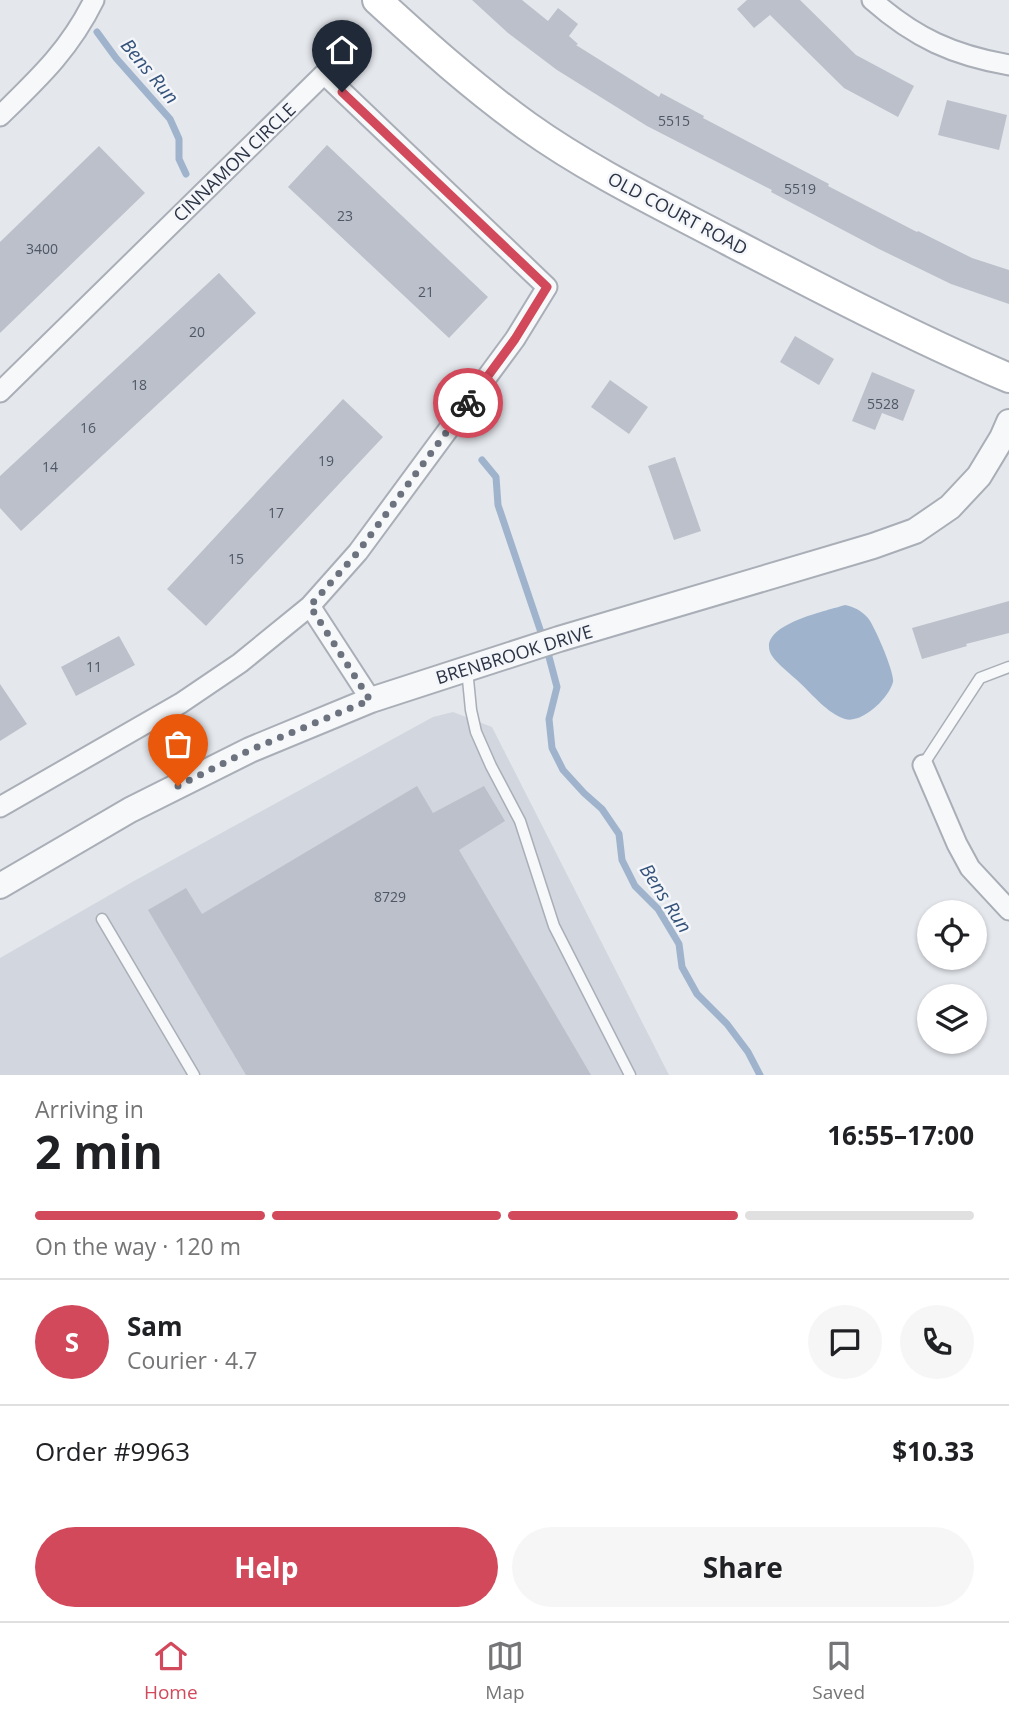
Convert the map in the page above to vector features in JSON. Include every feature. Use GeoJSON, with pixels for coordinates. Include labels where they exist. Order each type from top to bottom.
{"type":"FeatureCollection","features":[{"type":"Feature","properties":{"kind":"main road","name":"OLD COURT ROAD"},"geometry":{"type":"LineString","coordinates":[[377,0],[476,87],[528,126],[593,168],[868,313],[1009,378]]}},
{"type":"Feature","properties":{"kind":"street"},"geometry":{"type":"LineString","coordinates":[[0,116],[66,47],[94,0]]}},
{"type":"Feature","properties":{"kind":"street"},"geometry":{"type":"LineString","coordinates":[[872,0],[914,32],[942,47],[1009,65]]}},
{"type":"Feature","properties":{"kind":"street","name":"CINNAMON CIRCLE"},"geometry":{"type":"LineString","coordinates":[[0,392],[324,74],[547,287],[515,339],[358,552],[310,606],[240,663],[181,703],[0,807]]}},
{"type":"Feature","properties":{"kind":"street","name":"BRENBROOK DRIVE"},"geometry":{"type":"LineString","coordinates":[[0,886],[130,810],[238,756],[370,700],[559,639],[860,550],[915,531],[950,507],[979,476],[1009,422]]}},
{"type":"Feature","properties":{"kind":"street"},"geometry":{"type":"LineString","coordinates":[[310,606],[370,700]]}},
{"type":"Feature","properties":{"kind":"street"},"geometry":{"type":"LineString","coordinates":[[923,765],[970,868],[1009,910]]}},
{"type":"Feature","properties":{"kind":"lane"},"geometry":{"type":"LineString","coordinates":[[923,765],[980,677],[1009,667]]}},
{"type":"Feature","properties":{"kind":"lane"},"geometry":{"type":"LineString","coordinates":[[467,668],[471,710],[477,732],[491,766],[520,821],[554,926],[630,1075]]}},
{"type":"Feature","properties":{"kind":"lane"},"geometry":{"type":"LineString","coordinates":[[102,919],[194,1075]]}},
{"type":"Feature","properties":{"kind":"shaded area"},"geometry":{"type":"Polygon","coordinates":[[[453,712],[492,727],[669,1075],[0,1075],[0,958],[134,881],[433,717],[453,712]]]}},
{"type":"Feature","properties":{"kind":"water"},"geometry":{"type":"Polygon","coordinates":[[[845,605],[857,609],[868,618],[884,649],[893,677],[893,682],[881,702],[867,714],[852,720],[838,716],[826,708],[779,664],[770,652],[770,642],[785,626],[845,605]]]}},
{"type":"Feature","properties":{"kind":"building"},"geometry":{"type":"Polygon","coordinates":[[[472,0],[522,0],[548,21],[558,8],[578,24],[569,36],[578,44],[576,45],[659,97],[661,93],[917,232],[972,258],[1009,270],[1009,304],[951,284],[879,249],[647,126],[557,70],[508,33],[472,0]]]}},
{"type":"Feature","properties":{"kind":"building"},"geometry":{"type":"Polygon","coordinates":[[[747,0],[800,0],[856,55],[914,86],[898,117],[844,88],[770,15],[754,28],[737,9],[747,0]]]}},
{"type":"Feature","properties":{"kind":"building"},"geometry":{"type":"Polygon","coordinates":[[[947,100],[1007,115],[999,150],[938,135],[947,100]]]}},
{"type":"Feature","properties":{"kind":"building"},"geometry":{"type":"Polygon","coordinates":[[[327,145],[488,297],[449,338],[288,187],[327,145]]]}},
{"type":"Feature","properties":{"kind":"building"},"geometry":{"type":"Polygon","coordinates":[[[99,146],[145,193],[0,333],[0,242],[99,146]]]}},
{"type":"Feature","properties":{"kind":"building"},"geometry":{"type":"Polygon","coordinates":[[[219,273],[256,313],[21,531],[0,508],[0,476],[219,273]]]}},
{"type":"Feature","properties":{"kind":"building"},"geometry":{"type":"Polygon","coordinates":[[[795,336],[834,359],[819,385],[780,362],[795,336]]]}},
{"type":"Feature","properties":{"kind":"building"},"geometry":{"type":"Polygon","coordinates":[[[872,372],[915,390],[903,421],[882,413],[875,430],[852,421],[872,372]]]}},
{"type":"Feature","properties":{"kind":"building"},"geometry":{"type":"Polygon","coordinates":[[[610,380],[648,407],[629,434],[591,407],[610,380]]]}},
{"type":"Feature","properties":{"kind":"building"},"geometry":{"type":"Polygon","coordinates":[[[343,399],[383,437],[206,626],[167,589],[343,399]]]}},
{"type":"Feature","properties":{"kind":"building"},"geometry":{"type":"Polygon","coordinates":[[[675,457],[701,531],[674,540],[648,466],[675,457]]]}},
{"type":"Feature","properties":{"kind":"building"},"geometry":{"type":"Polygon","coordinates":[[[1009,601],[1009,633],[922,659],[912,628],[1009,601]]]}},
{"type":"Feature","properties":{"kind":"building"},"geometry":{"type":"Polygon","coordinates":[[[119,636],[135,665],[76,696],[61,667],[119,636]]]}},
{"type":"Feature","properties":{"kind":"building"},"geometry":{"type":"Polygon","coordinates":[[[0,684],[27,724],[0,741],[0,684]]]}},
{"type":"Feature","properties":{"kind":"building"},"geometry":{"type":"Polygon","coordinates":[[[417,786],[433,813],[484,786],[505,821],[459,850],[591,1075],[246,1075],[148,910],[186,888],[202,914],[417,786]]]}},
{"type":"Feature","properties":{"kind":"waterway","name":"Bens Run"},"geometry":{"type":"LineString","coordinates":[[97,32],[116,58],[170,119],[179,139],[179,159],[186,174]]}},
{"type":"Feature","properties":{"kind":"waterway","name":"Bens Run"},"geometry":{"type":"LineString","coordinates":[[482,460],[496,477],[498,505],[557,687],[549,719],[552,748],[563,770],[602,809],[619,834],[622,860],[635,886],[658,909],[679,944],[682,967],[697,994],[727,1024],[748,1052],[760,1075]]}},
{"type":"Feature","properties":{"kind":"way so far"},"geometry":{"type":"LineString","coordinates":[[178,786],[250,750],[370,700],[310,606],[358,552],[468,403]]}},
{"type":"Feature","properties":{"kind":"route"},"geometry":{"type":"LineString","coordinates":[[342,92],[547,287],[515,339],[468,403]]}}]}
